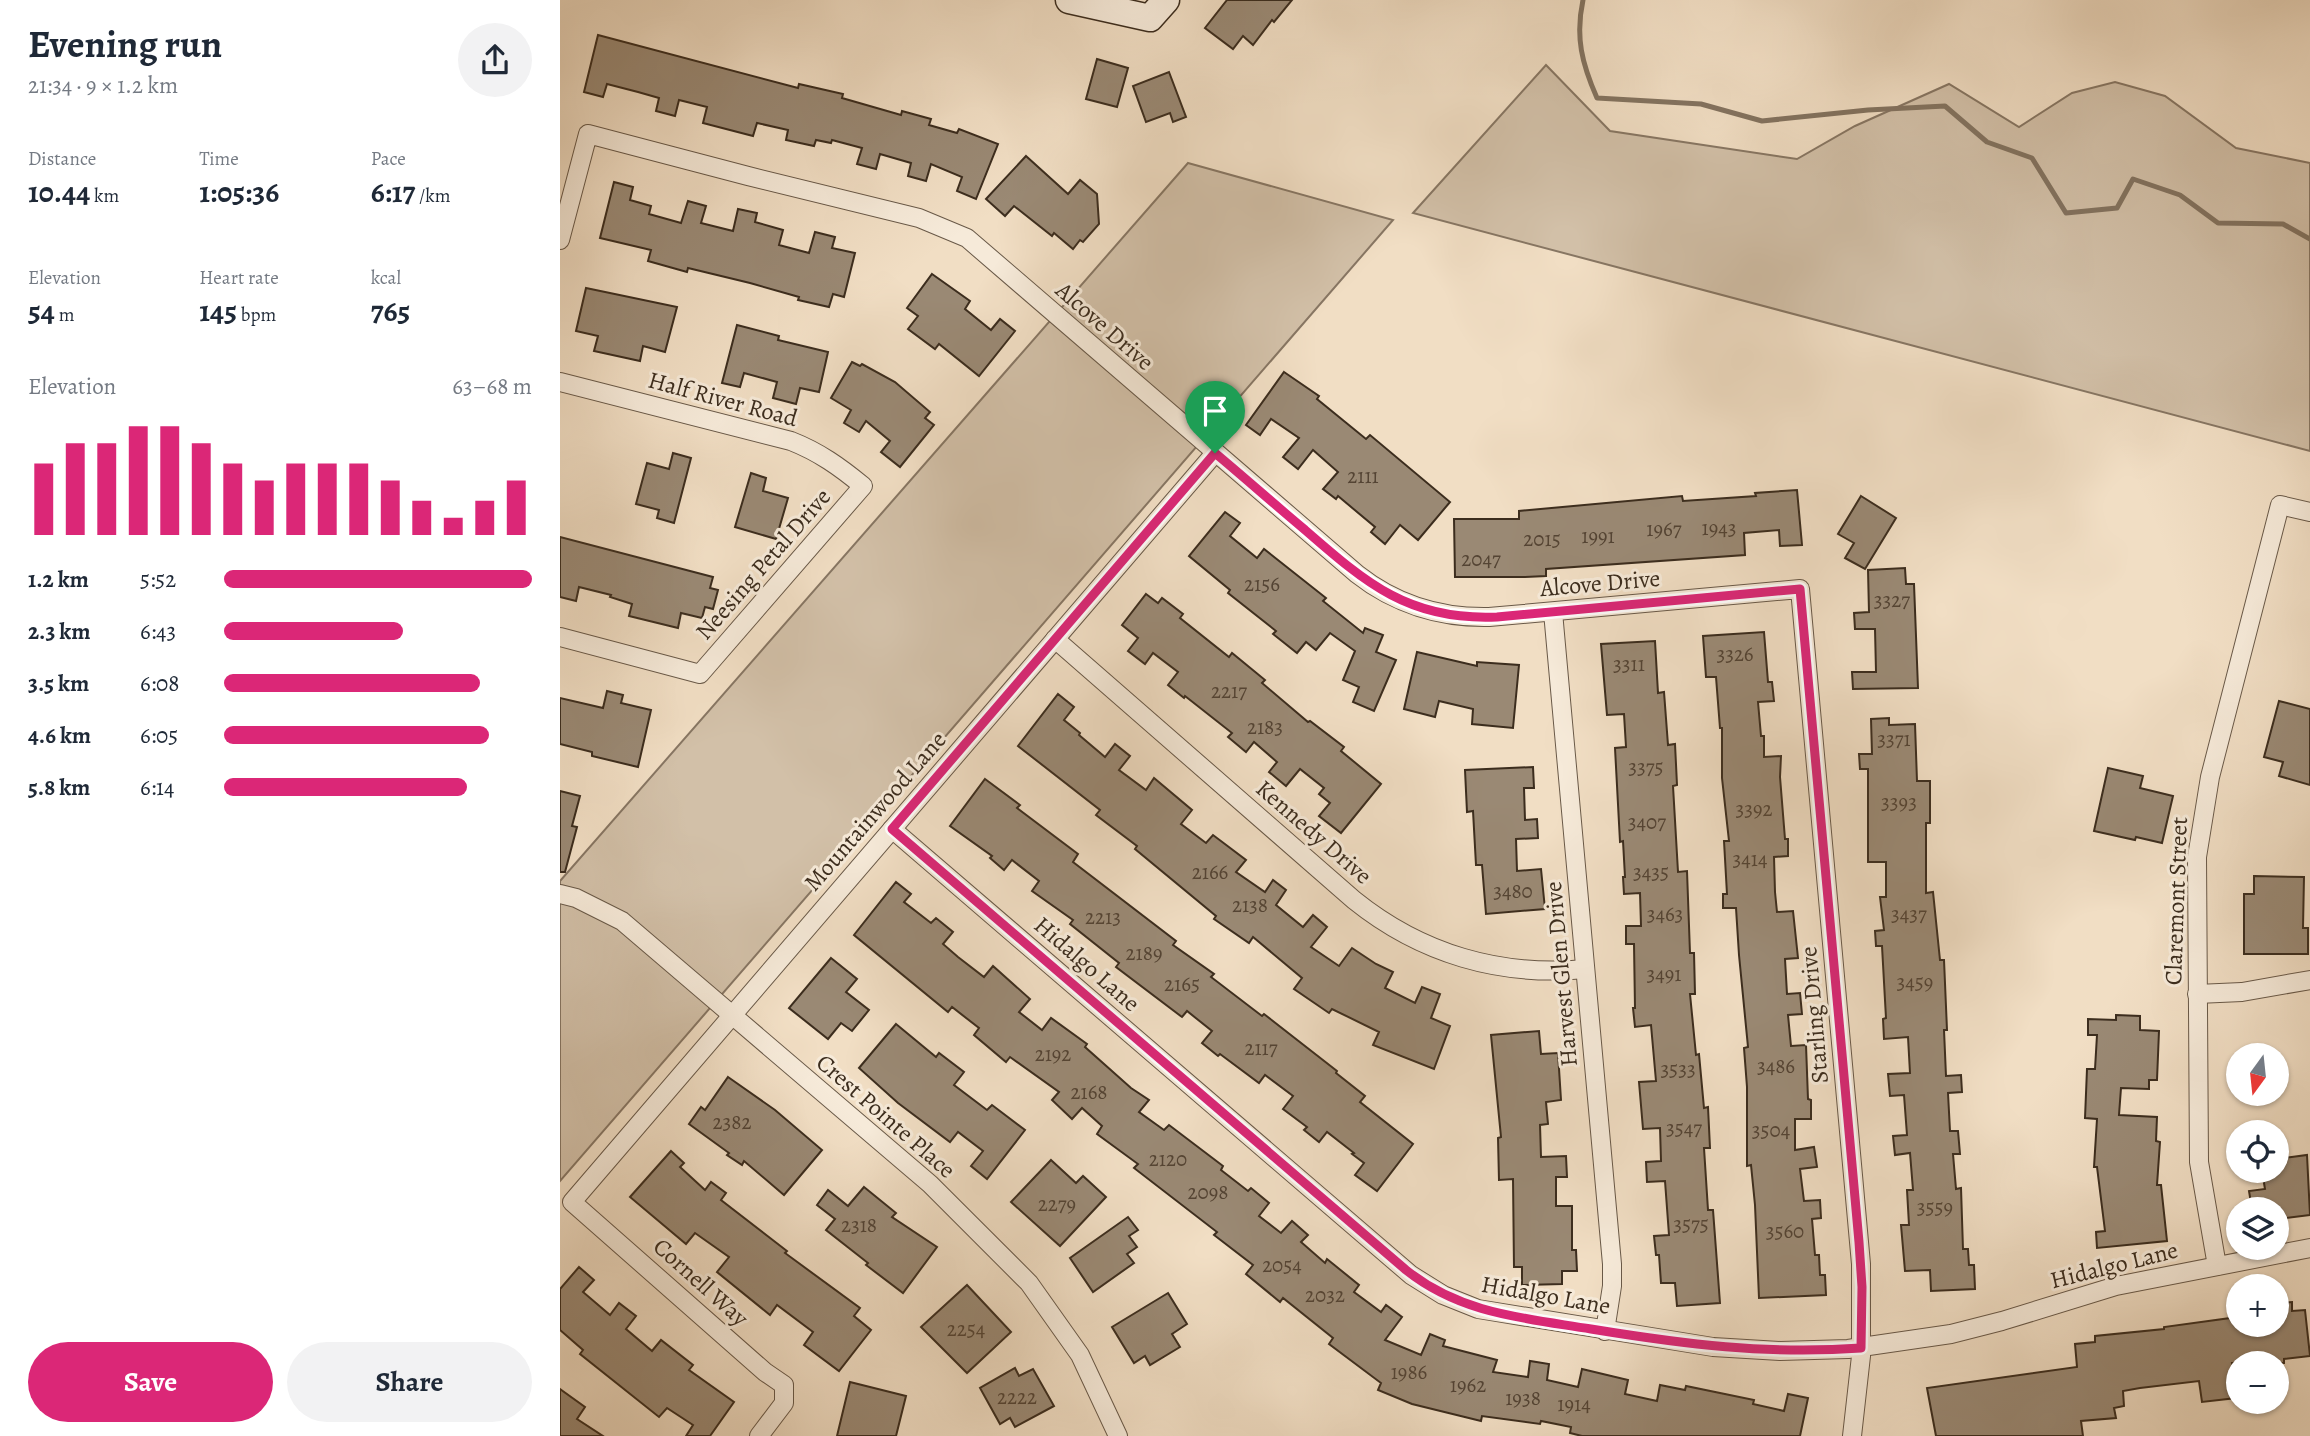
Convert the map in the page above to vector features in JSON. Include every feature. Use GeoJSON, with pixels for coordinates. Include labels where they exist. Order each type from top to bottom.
{"type":"FeatureCollection","features":[{"type":"Feature","properties":{"kind":"street"},"geometry":{"type":"LineString","coordinates":[[1069,0],[1150,18],[1166,0]]}},
{"type":"Feature","properties":{"kind":"street","name":"Alcove Drive"},"geometry":{"type":"LineString","coordinates":[[560,240],[588,134],[919,218],[967,238],[1357,574],[1396,598],[1436,612],[1468,617],[1553,612],[1800,589]]}},
{"type":"Feature","properties":{"kind":"street","name":"Half River Road"},"geometry":{"type":"LineString","coordinates":[[560,382],[791,441],[812,449],[837,464],[863,486]]}},
{"type":"Feature","properties":{"kind":"street","name":"Mountainwood Lane"},"geometry":{"type":"LineString","coordinates":[[572,1202],[1215,453]]}},
{"type":"Feature","properties":{"kind":"street","name":"Neesing Petal Drive"},"geometry":{"type":"LineString","coordinates":[[560,637],[701,674],[863,486]]}},
{"type":"Feature","properties":{"kind":"street","name":"Claremont Street"},"geometry":{"type":"LineString","coordinates":[[2217,1266],[2199,1162],[2196,881],[2202,816],[2210,775],[2280,505],[2310,512]]}},
{"type":"Feature","properties":{"kind":"street","name":"Starling Drive"},"geometry":{"type":"LineString","coordinates":[[1800,589],[1862,1287],[1861,1348],[1853,1436]]}},
{"type":"Feature","properties":{"kind":"street","name":"Harvest Glen Drive"},"geometry":{"type":"LineString","coordinates":[[1553,612],[1612,1264],[1611,1300],[1605,1331]]}},
{"type":"Feature","properties":{"kind":"street","name":"Kennedy Drive"},"geometry":{"type":"LineString","coordinates":[[1055,639],[1354,900],[1393,927],[1435,949],[1488,965],[1542,971],[1585,969]]}},
{"type":"Feature","properties":{"kind":"street","name":"Hidalgo Lane"},"geometry":{"type":"LineString","coordinates":[[892,829],[1417,1279],[1443,1295],[1481,1310],[1686,1344],[1807,1351],[1861,1348],[1964,1331],[2105,1288],[2310,1248]]}},
{"type":"Feature","properties":{"kind":"street","name":"Crest Pointe Place"},"geometry":{"type":"LineString","coordinates":[[560,894],[576,898],[622,921],[930,1184],[1029,1283],[1080,1355],[1118,1436]]}},
{"type":"Feature","properties":{"kind":"street"},"geometry":{"type":"LineString","coordinates":[[2197,994],[2242,992],[2310,980]]}},
{"type":"Feature","properties":{"kind":"street","name":"Cornell Way"},"geometry":{"type":"LineString","coordinates":[[572,1202],[783,1385],[784,1403],[759,1436]]}},
{"type":"Feature","properties":{"kind":"shaded area"},"geometry":{"type":"Polygon","coordinates":[[[1546,65],[1610,131],[1797,159],[1855,126],[1949,84],[2019,127],[2072,93],[2115,82],[2165,96],[2236,148],[2310,163],[2310,451],[1413,213],[1546,65]]]}},
{"type":"Feature","properties":{"kind":"shaded area"},"geometry":{"type":"Polygon","coordinates":[[[1188,163],[1393,220],[560,1181],[560,881],[1188,163]]]}},
{"type":"Feature","properties":{"kind":"building"},"geometry":{"type":"Polygon","coordinates":[[[1227,0],[1292,0],[1253,45],[1243,36],[1233,49],[1205,28],[1227,0]]]}},
{"type":"Feature","properties":{"kind":"building"},"geometry":{"type":"Polygon","coordinates":[[[598,35],[798,88],[799,84],[843,94],[842,98],[901,115],[902,111],[931,119],[929,125],[957,133],[959,129],[998,144],[976,199],[957,191],[962,177],[931,164],[926,181],[908,176],[911,163],[880,154],[876,169],[857,164],[862,148],[832,140],[831,143],[816,140],[814,146],[786,140],[788,130],[757,123],[753,136],[703,123],[707,107],[679,100],[675,116],[656,111],[659,98],[638,92],[607,84],[603,97],[584,92],[598,35]]]}},
{"type":"Feature","properties":{"kind":"building"},"geometry":{"type":"Polygon","coordinates":[[[1097,59],[1128,68],[1117,107],[1086,99],[1097,59]]]}},
{"type":"Feature","properties":{"kind":"building"},"geometry":{"type":"Polygon","coordinates":[[[1169,72],[1186,117],[1173,122],[1170,113],[1146,122],[1133,86],[1169,72]]]}},
{"type":"Feature","properties":{"kind":"building"},"geometry":{"type":"Polygon","coordinates":[[[1026,156],[1068,194],[1080,180],[1097,194],[1099,224],[1073,249],[1014,206],[1005,216],[986,199],[1026,156]]]}},
{"type":"Feature","properties":{"kind":"building"},"geometry":{"type":"Polygon","coordinates":[[[614,182],[633,187],[630,200],[651,206],[649,214],[681,223],[688,201],[706,206],[701,223],[733,231],[738,209],[757,213],[755,222],[783,230],[779,245],[809,253],[815,232],[835,237],[832,248],[855,253],[844,297],[833,294],[829,307],[798,300],[799,297],[750,283],[688,268],[687,272],[648,261],[651,250],[600,238],[614,182]]]}},
{"type":"Feature","properties":{"kind":"building"},"geometry":{"type":"Polygon","coordinates":[[[932,274],[970,301],[965,309],[991,330],[1000,319],[1015,331],[979,376],[939,344],[935,349],[908,329],[918,316],[907,308],[932,274]]]}},
{"type":"Feature","properties":{"kind":"building"},"geometry":{"type":"Polygon","coordinates":[[[586,288],[677,307],[665,352],[643,346],[640,361],[594,351],[598,336],[576,331],[586,288]]]}},
{"type":"Feature","properties":{"kind":"building"},"geometry":{"type":"Polygon","coordinates":[[[737,325],[779,336],[778,340],[828,352],[819,392],[800,388],[796,404],[773,398],[777,382],[744,373],[740,387],[722,383],[737,325]]]}},
{"type":"Feature","properties":{"kind":"building"},"geometry":{"type":"Polygon","coordinates":[[[852,362],[860,366],[862,364],[895,382],[930,412],[925,418],[934,425],[900,467],[881,452],[890,441],[866,421],[859,432],[844,423],[851,410],[831,398],[852,362]]]}},
{"type":"Feature","properties":{"kind":"building"},"geometry":{"type":"Polygon","coordinates":[[[1284,372],[1319,396],[1317,399],[1366,439],[1370,435],[1450,502],[1418,540],[1400,525],[1385,544],[1371,532],[1375,527],[1338,496],[1336,499],[1323,489],[1338,472],[1313,450],[1298,469],[1283,457],[1299,438],[1271,419],[1260,435],[1246,425],[1284,372]]]}},
{"type":"Feature","properties":{"kind":"building"},"geometry":{"type":"Polygon","coordinates":[[[673,453],[691,458],[674,523],[657,518],[659,510],[636,504],[647,463],[669,469],[673,453]]]}},
{"type":"Feature","properties":{"kind":"building"},"geometry":{"type":"Polygon","coordinates":[[[751,473],[766,478],[763,491],[788,498],[776,539],[735,527],[751,473]]]}},
{"type":"Feature","properties":{"kind":"building"},"geometry":{"type":"Polygon","coordinates":[[[1797,490],[1802,545],[1780,546],[1779,530],[1744,533],[1745,555],[1546,569],[1546,576],[1455,577],[1454,519],[1519,519],[1519,511],[1682,496],[1683,501],[1756,496],[1755,493],[1797,490]]]}},
{"type":"Feature","properties":{"kind":"building"},"geometry":{"type":"Polygon","coordinates":[[[1861,496],[1896,518],[1865,569],[1845,558],[1854,543],[1838,534],[1861,496]]]}},
{"type":"Feature","properties":{"kind":"building"},"geometry":{"type":"Polygon","coordinates":[[[1225,512],[1240,523],[1230,536],[1257,558],[1264,549],[1326,598],[1323,601],[1363,633],[1365,628],[1383,635],[1376,652],[1396,660],[1374,711],[1353,702],[1359,687],[1343,680],[1355,651],[1330,633],[1316,650],[1306,642],[1297,653],[1273,634],[1276,631],[1228,593],[1230,590],[1189,556],[1225,512]]]}},
{"type":"Feature","properties":{"kind":"building"},"geometry":{"type":"Polygon","coordinates":[[[560,537],[713,577],[710,588],[718,590],[713,609],[705,607],[702,618],[681,613],[678,628],[629,616],[632,604],[610,597],[611,595],[579,587],[576,601],[560,597],[560,537]]]}},
{"type":"Feature","properties":{"kind":"building"},"geometry":{"type":"Polygon","coordinates":[[[1905,568],[1906,584],[1914,584],[1918,688],[1853,689],[1852,672],[1876,672],[1875,629],[1855,629],[1854,613],[1869,612],[1868,570],[1905,568]]]}},
{"type":"Feature","properties":{"kind":"building"},"geometry":{"type":"Polygon","coordinates":[[[1146,594],[1158,603],[1162,598],[1183,614],[1180,618],[1229,657],[1232,653],[1265,680],[1262,683],[1308,722],[1344,747],[1341,751],[1381,784],[1341,833],[1319,816],[1330,803],[1319,794],[1324,788],[1300,769],[1286,786],[1269,772],[1277,762],[1254,742],[1246,752],[1228,737],[1232,733],[1168,685],[1178,672],[1153,653],[1145,664],[1128,651],[1138,638],[1122,625],[1146,594]]]}},
{"type":"Feature","properties":{"kind":"building"},"geometry":{"type":"Polygon","coordinates":[[[1764,632],[1768,682],[1772,682],[1774,701],[1758,702],[1761,736],[1764,736],[1764,757],[1781,756],[1785,839],[1788,839],[1788,856],[1774,857],[1777,912],[1793,911],[1798,958],[1785,959],[1787,994],[1800,993],[1802,1014],[1788,1015],[1791,1046],[1806,1045],[1808,1099],[1811,1100],[1811,1119],[1795,1119],[1795,1150],[1814,1147],[1817,1167],[1800,1169],[1804,1201],[1820,1200],[1821,1218],[1812,1219],[1815,1255],[1819,1255],[1820,1275],[1825,1275],[1826,1295],[1759,1298],[1755,1205],[1751,1165],[1747,1166],[1744,1048],[1748,1047],[1736,908],[1723,908],[1723,894],[1727,894],[1724,841],[1729,841],[1722,778],[1722,728],[1716,677],[1706,677],[1703,636],[1764,632]]]}},
{"type":"Feature","properties":{"kind":"building"},"geometry":{"type":"Polygon","coordinates":[[[1655,641],[1658,693],[1664,692],[1668,745],[1675,744],[1677,785],[1673,786],[1678,872],[1687,871],[1690,953],[1694,953],[1695,994],[1690,994],[1704,1108],[1708,1107],[1710,1148],[1704,1148],[1708,1210],[1713,1210],[1720,1303],[1677,1306],[1675,1283],[1661,1283],[1659,1255],[1656,1255],[1654,1236],[1669,1235],[1665,1181],[1647,1182],[1646,1162],[1661,1161],[1660,1128],[1643,1129],[1639,1082],[1656,1081],[1651,1025],[1635,1027],[1634,944],[1626,944],[1626,926],[1641,926],[1640,893],[1624,894],[1623,841],[1620,842],[1615,748],[1626,747],[1624,714],[1607,715],[1601,644],[1655,641]]]}},
{"type":"Feature","properties":{"kind":"building"},"geometry":{"type":"Polygon","coordinates":[[[1417,652],[1477,666],[1477,662],[1519,665],[1513,728],[1472,724],[1473,709],[1439,701],[1435,717],[1404,709],[1417,652]]]}},
{"type":"Feature","properties":{"kind":"building"},"geometry":{"type":"Polygon","coordinates":[[[607,691],[623,695],[621,703],[651,710],[638,767],[592,756],[592,752],[560,744],[560,698],[603,708],[607,691]]]}},
{"type":"Feature","properties":{"kind":"building"},"geometry":{"type":"Polygon","coordinates":[[[1058,694],[1074,707],[1064,720],[1080,733],[1079,735],[1105,757],[1115,744],[1130,756],[1119,770],[1146,790],[1154,778],[1192,810],[1181,824],[1206,843],[1213,835],[1246,860],[1236,872],[1265,892],[1273,880],[1286,890],[1276,905],[1303,927],[1313,915],[1327,927],[1311,947],[1339,966],[1352,948],[1393,972],[1385,988],[1415,1003],[1422,987],[1440,994],[1431,1018],[1450,1026],[1434,1069],[1373,1045],[1379,1032],[1332,1009],[1329,1013],[1294,989],[1302,978],[1253,937],[1249,943],[1214,919],[1216,916],[1135,849],[1137,846],[1096,815],[1100,810],[1018,746],[1058,694]]]}},
{"type":"Feature","properties":{"kind":"building"},"geometry":{"type":"Polygon","coordinates":[[[2279,701],[2310,709],[2310,785],[2279,776],[2283,762],[2264,757],[2279,701]]]}},
{"type":"Feature","properties":{"kind":"building"},"geometry":{"type":"Polygon","coordinates":[[[1889,718],[1889,725],[1915,724],[1917,781],[1930,781],[1930,823],[1926,823],[1926,893],[1933,892],[1940,960],[1944,960],[1946,1076],[1961,1075],[1962,1092],[1948,1093],[1950,1131],[1958,1131],[1960,1154],[1953,1154],[1956,1189],[1961,1188],[1963,1249],[1968,1249],[1969,1265],[1974,1265],[1975,1289],[1931,1291],[1930,1270],[1905,1271],[1901,1225],[1909,1225],[1907,1190],[1913,1190],[1910,1153],[1895,1155],[1893,1136],[1907,1135],[1904,1095],[1890,1096],[1888,1074],[1910,1073],[1908,1037],[1884,1039],[1883,1019],[1886,1018],[1882,946],[1876,946],[1875,931],[1884,930],[1880,897],[1886,897],[1886,862],[1868,862],[1868,769],[1860,769],[1859,754],[1872,754],[1871,719],[1889,718]]]}},
{"type":"Feature","properties":{"kind":"building"},"geometry":{"type":"Polygon","coordinates":[[[1533,767],[1534,788],[1524,788],[1525,820],[1537,819],[1538,838],[1516,839],[1517,871],[1541,869],[1545,909],[1486,914],[1482,865],[1476,865],[1473,811],[1467,812],[1465,770],[1533,767]]]}},
{"type":"Feature","properties":{"kind":"building"},"geometry":{"type":"Polygon","coordinates":[[[2108,768],[2143,776],[2140,788],[2173,796],[2162,843],[2094,831],[2108,768]]]}},
{"type":"Feature","properties":{"kind":"building"},"geometry":{"type":"Polygon","coordinates":[[[985,779],[1020,805],[1017,808],[1078,854],[1073,862],[1176,941],[1173,945],[1214,974],[1211,977],[1337,1071],[1336,1073],[1365,1096],[1360,1102],[1413,1144],[1377,1191],[1355,1175],[1364,1163],[1352,1154],[1354,1153],[1327,1132],[1319,1142],[1304,1130],[1307,1127],[1283,1109],[1293,1096],[1265,1075],[1259,1083],[1220,1054],[1218,1056],[1202,1043],[1212,1031],[1187,1011],[1182,1017],[1116,967],[1119,963],[1070,924],[1073,920],[1032,891],[1039,881],[1012,860],[1004,870],[990,858],[992,856],[950,826],[985,779]]]}},
{"type":"Feature","properties":{"kind":"building"},"geometry":{"type":"Polygon","coordinates":[[[560,791],[580,796],[572,826],[577,827],[565,872],[560,872],[560,791]]]}},
{"type":"Feature","properties":{"kind":"building"},"geometry":{"type":"Polygon","coordinates":[[[2254,876],[2304,877],[2303,928],[2308,928],[2308,954],[2244,954],[2244,894],[2254,894],[2254,876]]]}},
{"type":"Feature","properties":{"kind":"building"},"geometry":{"type":"Polygon","coordinates":[[[896,882],[911,894],[904,902],[931,923],[936,918],[953,932],[943,944],[984,977],[993,966],[1030,999],[1019,1012],[1042,1030],[1051,1018],[1087,1044],[1085,1047],[1131,1088],[1149,1100],[1139,1112],[1164,1130],[1169,1125],[1223,1166],[1221,1170],[1248,1191],[1251,1188],[1269,1203],[1259,1216],[1281,1233],[1292,1221],[1308,1235],[1301,1242],[1325,1263],[1327,1259],[1359,1285],[1354,1292],[1381,1312],[1386,1305],[1402,1317],[1385,1340],[1421,1355],[1430,1334],[1445,1340],[1443,1346],[1497,1360],[1493,1372],[1528,1377],[1530,1361],[1549,1364],[1547,1380],[1578,1387],[1582,1369],[1628,1380],[1625,1394],[1657,1401],[1660,1385],[1685,1390],[1686,1386],[1754,1400],[1753,1404],[1784,1411],[1788,1394],[1808,1398],[1800,1436],[1582,1436],[1570,1433],[1571,1427],[1541,1421],[1540,1424],[1482,1416],[1481,1421],[1412,1404],[1378,1390],[1381,1383],[1329,1344],[1333,1338],[1283,1298],[1280,1302],[1246,1274],[1253,1265],[1214,1235],[1217,1232],[1134,1168],[1138,1164],[1097,1134],[1102,1126],[1082,1108],[1072,1119],[1052,1100],[1059,1092],[1010,1057],[1006,1062],[974,1035],[979,1028],[952,1007],[948,1012],[854,935],[896,882]]]}},
{"type":"Feature","properties":{"kind":"building"},"geometry":{"type":"Polygon","coordinates":[[[831,958],[857,979],[846,992],[869,1010],[852,1031],[841,1023],[828,1039],[789,1008],[831,958]]]}},
{"type":"Feature","properties":{"kind":"building"},"geometry":{"type":"Polygon","coordinates":[[[2116,1015],[2140,1016],[2140,1030],[2159,1031],[2157,1080],[2149,1080],[2149,1089],[2121,1088],[2119,1115],[2157,1117],[2156,1141],[2160,1142],[2157,1185],[2161,1185],[2167,1241],[2097,1248],[2096,1232],[2105,1231],[2097,1167],[2094,1167],[2097,1119],[2085,1118],[2087,1069],[2095,1069],[2097,1035],[2088,1035],[2088,1019],[2116,1020],[2116,1015]]]}},
{"type":"Feature","properties":{"kind":"building"},"geometry":{"type":"Polygon","coordinates":[[[896,1024],[936,1057],[939,1053],[964,1072],[954,1085],[987,1110],[992,1105],[1025,1130],[987,1179],[971,1166],[983,1151],[958,1132],[950,1142],[898,1103],[859,1068],[896,1024]]]}},
{"type":"Feature","properties":{"kind":"building"},"geometry":{"type":"Polygon","coordinates":[[[1539,1031],[1541,1054],[1558,1053],[1561,1100],[1546,1102],[1548,1124],[1540,1125],[1541,1157],[1566,1156],[1567,1177],[1556,1177],[1556,1206],[1572,1206],[1572,1250],[1576,1250],[1577,1271],[1562,1271],[1562,1284],[1522,1285],[1522,1267],[1514,1267],[1513,1179],[1499,1180],[1498,1138],[1501,1137],[1491,1035],[1539,1031]]]}},
{"type":"Feature","properties":{"kind":"building"},"geometry":{"type":"Polygon","coordinates":[[[728,1077],[775,1110],[822,1150],[784,1195],[744,1161],[742,1165],[727,1155],[729,1153],[689,1124],[701,1107],[705,1110],[728,1077]]]}},
{"type":"Feature","properties":{"kind":"building"},"geometry":{"type":"Polygon","coordinates":[[[671,1151],[684,1163],[680,1167],[705,1190],[711,1182],[726,1193],[721,1200],[787,1251],[785,1253],[860,1308],[854,1316],[871,1330],[839,1371],[804,1345],[813,1332],[777,1305],[770,1315],[717,1272],[729,1257],[695,1233],[686,1244],[630,1197],[671,1151]]]}},
{"type":"Feature","properties":{"kind":"building"},"geometry":{"type":"Polygon","coordinates":[[[2307,1155],[2310,1215],[2289,1218],[2289,1197],[2250,1197],[2249,1191],[2265,1189],[2264,1183],[2289,1183],[2289,1157],[2307,1155]]]}},
{"type":"Feature","properties":{"kind":"building"},"geometry":{"type":"Polygon","coordinates":[[[1051,1160],[1076,1183],[1083,1176],[1106,1197],[1060,1246],[1011,1202],[1051,1160]]]}},
{"type":"Feature","properties":{"kind":"building"},"geometry":{"type":"Polygon","coordinates":[[[864,1187],[896,1213],[892,1217],[937,1247],[903,1293],[826,1230],[835,1219],[817,1205],[828,1190],[848,1206],[864,1187]]]}},
{"type":"Feature","properties":{"kind":"building"},"geometry":{"type":"Polygon","coordinates":[[[1128,1217],[1138,1230],[1129,1236],[1137,1247],[1127,1254],[1134,1263],[1093,1292],[1070,1258],[1128,1217]]]}},
{"type":"Feature","properties":{"kind":"building"},"geometry":{"type":"Polygon","coordinates":[[[579,1267],[594,1280],[583,1292],[610,1315],[619,1303],[636,1316],[626,1329],[652,1351],[661,1340],[693,1365],[689,1370],[734,1402],[710,1436],[686,1436],[693,1425],[667,1408],[659,1417],[580,1354],[583,1350],[560,1330],[560,1289],[579,1267]]]}},
{"type":"Feature","properties":{"kind":"building"},"geometry":{"type":"Polygon","coordinates":[[[967,1285],[1011,1332],[967,1373],[921,1327],[967,1285]]]}},
{"type":"Feature","properties":{"kind":"building"},"geometry":{"type":"Polygon","coordinates":[[[1168,1293],[1187,1324],[1172,1334],[1180,1347],[1150,1365],[1145,1356],[1134,1363],[1112,1327],[1168,1293]]]}},
{"type":"Feature","properties":{"kind":"building"},"geometry":{"type":"Polygon","coordinates":[[[2289,1302],[2292,1302],[2292,1311],[2305,1310],[2310,1356],[2289,1358],[2289,1351],[2226,1351],[2226,1399],[2202,1402],[2199,1381],[2140,1388],[2123,1391],[2124,1406],[2114,1408],[2116,1418],[2081,1421],[2083,1436],[1936,1436],[1927,1388],[2077,1367],[2075,1344],[2095,1342],[2095,1336],[2164,1329],[2226,1319],[2226,1337],[2289,1337],[2289,1302]]]}},
{"type":"Feature","properties":{"kind":"building"},"geometry":{"type":"Polygon","coordinates":[[[1015,1368],[1019,1376],[1033,1369],[1054,1406],[1015,1427],[1010,1418],[1000,1424],[980,1388],[1015,1368]]]}},
{"type":"Feature","properties":{"kind":"building"},"geometry":{"type":"Polygon","coordinates":[[[850,1382],[906,1396],[896,1436],[837,1436],[850,1382]]]}},
{"type":"Feature","properties":{"kind":"building"},"geometry":{"type":"Polygon","coordinates":[[[560,1389],[585,1407],[577,1419],[603,1436],[560,1436],[560,1389]]]}},
{"type":"Feature","properties":{"kind":"waterway"},"geometry":{"type":"LineString","coordinates":[[1583,0],[1581,50],[1597,98],[1701,104],[1762,121],[1868,110],[1945,106],[1987,142],[2032,158],[2066,213],[2117,208],[2133,179],[2180,195],[2218,223],[2283,224],[2310,239]]}},
{"type":"Feature","properties":{"kind":"route"},"geometry":{"type":"LineString","coordinates":[[1215,453],[1360,577],[1380,590],[1423,609],[1468,617],[1497,617],[1800,589],[1859,1242],[1862,1287],[1861,1348],[1780,1351],[1686,1344],[1494,1313],[1443,1295],[1406,1270],[892,829],[1215,453]]}}]}
